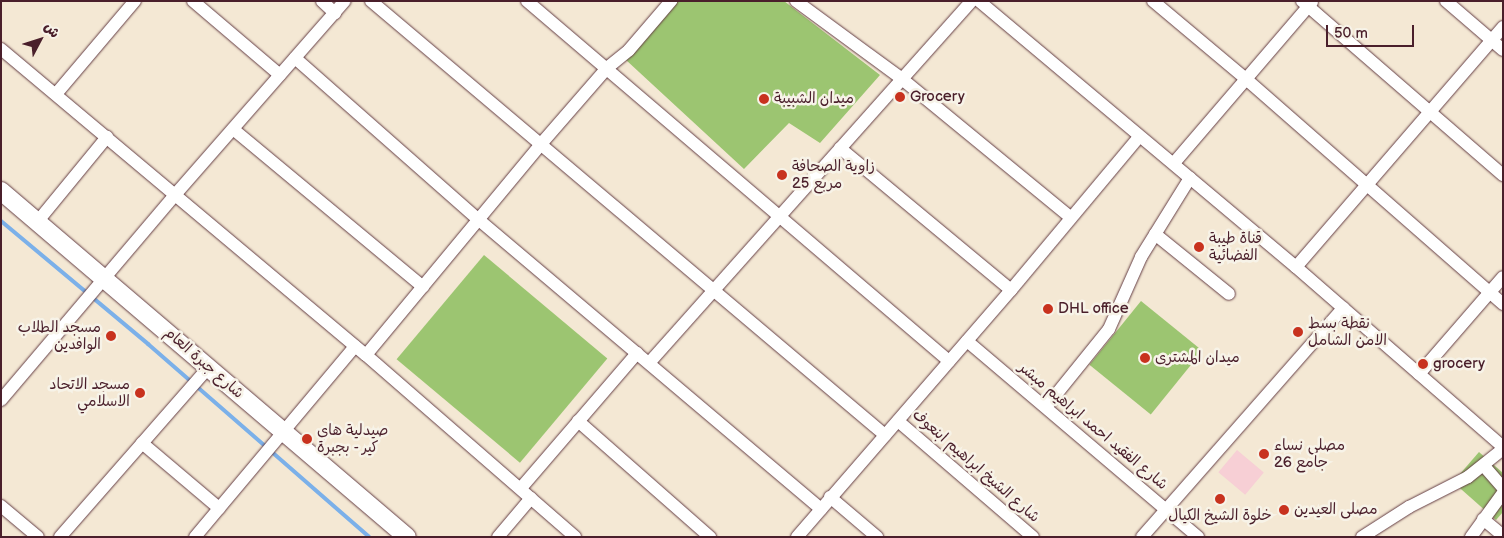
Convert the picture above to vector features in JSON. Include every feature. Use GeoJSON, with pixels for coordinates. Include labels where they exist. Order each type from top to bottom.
{"type":"FeatureCollection","features":[{"type":"Feature","properties":{"kind":"main road","name":"شارع جبرة العام"},"geometry":{"type":"LineString","coordinates":[[1,190],[407,537]]}},
{"type":"Feature","properties":{"kind":"street"},"geometry":{"type":"LineString","coordinates":[[56,94],[135,1]]}},
{"type":"Feature","properties":{"kind":"street"},"geometry":{"type":"LineString","coordinates":[[193,1],[280,75]]}},
{"type":"Feature","properties":{"kind":"street"},"geometry":{"type":"LineString","coordinates":[[322,1],[335,13]]}},
{"type":"Feature","properties":{"kind":"street"},"geometry":{"type":"LineString","coordinates":[[1,400],[174,196],[345,1]]}},
{"type":"Feature","properties":{"kind":"street"},"geometry":{"type":"LineString","coordinates":[[371,1],[885,435]]}},
{"type":"Feature","properties":{"kind":"street"},"geometry":{"type":"LineString","coordinates":[[528,1],[949,362]]}},
{"type":"Feature","properties":{"kind":"street"},"geometry":{"type":"LineString","coordinates":[[366,356],[541,144],[608,68],[629,50],[670,1]]}},
{"type":"Feature","properties":{"kind":"street"},"geometry":{"type":"LineString","coordinates":[[796,1],[902,79],[1070,217]]}},
{"type":"Feature","properties":{"kind":"street"},"geometry":{"type":"LineString","coordinates":[[649,364],[971,1]]}},
{"type":"Feature","properties":{"kind":"street"},"geometry":{"type":"LineString","coordinates":[[1153,1],[1246,79],[1503,304]]}},
{"type":"Feature","properties":{"kind":"street"},"geometry":{"type":"LineString","coordinates":[[1446,1],[1503,50]]}},
{"type":"Feature","properties":{"kind":"street"},"geometry":{"type":"LineString","coordinates":[[983,3],[1139,137],[1174,163],[1296,267],[1503,448],[1484,466],[1362,537]]}},
{"type":"Feature","properties":{"kind":"street"},"geometry":{"type":"LineString","coordinates":[[1174,163],[1246,79],[1307,3],[1503,176]]}},
{"type":"Feature","properties":{"kind":"street"},"geometry":{"type":"LineString","coordinates":[[1296,267],[1503,27]]}},
{"type":"Feature","properties":{"kind":"street"},"geometry":{"type":"LineString","coordinates":[[2,50],[355,346],[576,537]]}},
{"type":"Feature","properties":{"kind":"street"},"geometry":{"type":"LineString","coordinates":[[295,58],[480,220],[821,509]]}},
{"type":"Feature","properties":{"kind":"street"},"geometry":{"type":"LineString","coordinates":[[233,129],[423,287]]}},
{"type":"Feature","properties":{"kind":"street"},"geometry":{"type":"LineString","coordinates":[[38,221],[107,137]]}},
{"type":"Feature","properties":{"kind":"street"},"geometry":{"type":"LineString","coordinates":[[797,537],[1011,290],[1070,217],[1139,137]]}},
{"type":"Feature","properties":{"kind":"street"},"geometry":{"type":"LineString","coordinates":[[840,148],[1011,290]]}},
{"type":"Feature","properties":{"kind":"street"},"geometry":{"type":"LineString","coordinates":[[1046,407],[1109,329],[1138,262],[1190,178]]}},
{"type":"Feature","properties":{"kind":"street"},"geometry":{"type":"LineString","coordinates":[[1155,234],[1229,294]]}},
{"type":"Feature","properties":{"kind":"street"},"geometry":{"type":"LineString","coordinates":[[1419,374],[1503,277]]}},
{"type":"Feature","properties":{"kind":"street"},"geometry":{"type":"LineString","coordinates":[[1142,537],[1343,308]]}},
{"type":"Feature","properties":{"kind":"street","name":"شارع الفقيد احمد ابراهيم مبشر"},"geometry":{"type":"LineString","coordinates":[[967,341],[1198,537]]}},
{"type":"Feature","properties":{"kind":"street"},"geometry":{"type":"LineString","coordinates":[[195,537],[355,346]]}},
{"type":"Feature","properties":{"kind":"street"},"geometry":{"type":"LineString","coordinates":[[521,488],[637,353]]}},
{"type":"Feature","properties":{"kind":"street"},"geometry":{"type":"LineString","coordinates":[[60,537],[209,367]]}},
{"type":"Feature","properties":{"kind":"street"},"geometry":{"type":"LineString","coordinates":[[578,421],[710,537]]}},
{"type":"Feature","properties":{"kind":"street","name":"شارع الشيخ ابراهيم ابنعوف"},"geometry":{"type":"LineString","coordinates":[[898,421],[1033,537]]}},
{"type":"Feature","properties":{"kind":"street"},"geometry":{"type":"LineString","coordinates":[[142,443],[219,508]]}},
{"type":"Feature","properties":{"kind":"street"},"geometry":{"type":"LineString","coordinates":[[1484,466],[1503,488]]}},
{"type":"Feature","properties":{"kind":"street"},"geometry":{"type":"LineString","coordinates":[[1471,537],[1503,493]]}},
{"type":"Feature","properties":{"kind":"street"},"geometry":{"type":"LineString","coordinates":[[830,497],[877,537]]}},
{"type":"Feature","properties":{"kind":"street"},"geometry":{"type":"LineString","coordinates":[[498,537],[531,498]]}},
{"type":"Feature","properties":{"kind":"street"},"geometry":{"type":"LineString","coordinates":[[1,506],[38,537]]}},
{"type":"Feature","properties":{"kind":"street"},"geometry":{"type":"LineString","coordinates":[[1483,519],[1503,536]]}},
{"type":"Feature","properties":{"kind":"shaded area"},"geometry":{"type":"Polygon","coordinates":[[[1237,450],[1264,472],[1245,495],[1218,472],[1237,450]]]}},
{"type":"Feature","properties":{"kind":"green space","name":"ميدان الشبيبة"},"geometry":{"type":"Polygon","coordinates":[[[676,1],[784,1],[880,75],[820,143],[789,123],[744,169],[626,60],[676,1]]]}},
{"type":"Feature","properties":{"kind":"green space"},"geometry":{"type":"Polygon","coordinates":[[[484,255],[607,358],[520,463],[397,359],[484,255]]]}},
{"type":"Feature","properties":{"kind":"green space","name":"ميدان المشترى"},"geometry":{"type":"Polygon","coordinates":[[[1141,301],[1202,351],[1151,414],[1089,365],[1141,301]]]}},
{"type":"Feature","properties":{"kind":"green space"},"geometry":{"type":"Polygon","coordinates":[[[1479,452],[1503,473],[1503,512],[1496,520],[1453,482],[1479,452]]]}},
{"type":"Feature","properties":{"kind":"waterway"},"geometry":{"type":"LineString","coordinates":[[1,221],[148,344],[369,537]]}},
{"type":"Feature","properties":{"kind":"place","name":"Grocery"},"geometry":{"type":"Point","coordinates":[900,97]}},
{"type":"Feature","properties":{"kind":"place","name":"ميدان الشبيبة"},"geometry":{"type":"Point","coordinates":[764,99]}},
{"type":"Feature","properties":{"kind":"place","name":"زاوية الصحافة مربع 25"},"geometry":{"type":"Point","coordinates":[782,175]}},
{"type":"Feature","properties":{"kind":"place","name":"قناة طيبة الفضائية"},"geometry":{"type":"Point","coordinates":[1199,247]}},
{"type":"Feature","properties":{"kind":"place","name":"DHL office"},"geometry":{"type":"Point","coordinates":[1048,309]}},
{"type":"Feature","properties":{"kind":"place","name":"نقطة بسط الامن الشامل"},"geometry":{"type":"Point","coordinates":[1298,332]}},
{"type":"Feature","properties":{"kind":"place","name":"مسجد الطلاب الوافدين"},"geometry":{"type":"Point","coordinates":[111,336]}},
{"type":"Feature","properties":{"kind":"place","name":"ميدان المشترى"},"geometry":{"type":"Point","coordinates":[1145,358]}},
{"type":"Feature","properties":{"kind":"place","name":"grocery"},"geometry":{"type":"Point","coordinates":[1423,364]}},
{"type":"Feature","properties":{"kind":"place","name":"مسجد الاتحاد الاسلامي"},"geometry":{"type":"Point","coordinates":[140,393]}},
{"type":"Feature","properties":{"kind":"place","name":"صيدلية هاي كير - بجبرة"},"geometry":{"type":"Point","coordinates":[307,439]}},
{"type":"Feature","properties":{"kind":"place","name":"مصلى نساء جامع 26"},"geometry":{"type":"Point","coordinates":[1264,454]}},
{"type":"Feature","properties":{"kind":"place","name":"خلوة الشيخ الكيال"},"geometry":{"type":"Point","coordinates":[1220,499]}},
{"type":"Feature","properties":{"kind":"place","name":"مصلى العيدين"},"geometry":{"type":"Point","coordinates":[1284,510]}}]}
